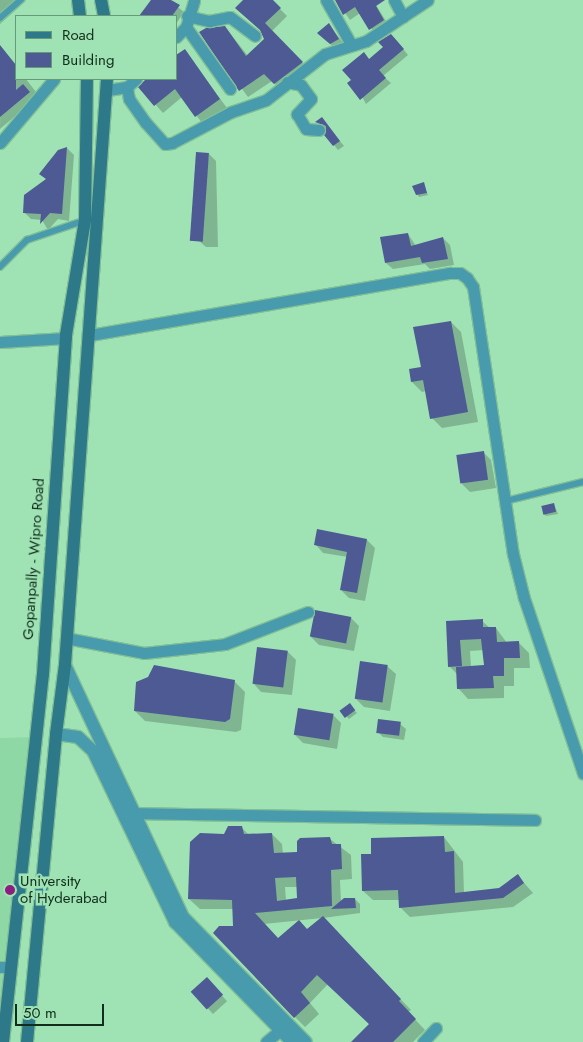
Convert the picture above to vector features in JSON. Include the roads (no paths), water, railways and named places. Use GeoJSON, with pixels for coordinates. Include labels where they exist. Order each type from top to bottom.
{"type":"FeatureCollection","features":[{"type":"Feature","properties":{"kind":"main road"},"geometry":{"type":"LineString","coordinates":[[78,0],[80,15]]}},
{"type":"Feature","properties":{"kind":"main road"},"geometry":{"type":"LineString","coordinates":[[101,0],[104,15]]}},
{"type":"Feature","properties":{"kind":"main road","name":"Gopanpally - Wipro Road"},"geometry":{"type":"LineString","coordinates":[[3,1042],[9,986],[5,967],[43,674],[66,338],[85,220],[85,138],[89,105],[87,80]]}},
{"type":"Feature","properties":{"kind":"main road"},"geometry":{"type":"LineString","coordinates":[[27,1042],[56,734],[65,665],[107,84]]}},
{"type":"Feature","properties":{"kind":"main road"},"geometry":{"type":"LineString","coordinates":[[9,986],[32,988]]}},
{"type":"Feature","properties":{"kind":"main road"},"geometry":{"type":"LineString","coordinates":[[7,1008],[30,1010]]}},
{"type":"Feature","properties":{"kind":"street"},"geometry":{"type":"LineString","coordinates":[[178,34],[186,22],[194,0]]}},
{"type":"Feature","properties":{"kind":"street"},"geometry":{"type":"LineString","coordinates":[[326,0],[351,44]]}},
{"type":"Feature","properties":{"kind":"street"},"geometry":{"type":"LineString","coordinates":[[394,0],[403,17]]}},
{"type":"Feature","properties":{"kind":"street"},"geometry":{"type":"LineString","coordinates":[[107,84],[131,83],[129,99],[165,144],[180,141],[231,112],[266,100],[325,54],[351,44],[366,41],[428,0]]}},
{"type":"Feature","properties":{"kind":"street"},"geometry":{"type":"LineString","coordinates":[[186,22],[209,21],[230,17],[255,36]]}},
{"type":"Feature","properties":{"kind":"street"},"geometry":{"type":"LineString","coordinates":[[186,22],[230,89]]}},
{"type":"Feature","properties":{"kind":"street"},"geometry":{"type":"LineString","coordinates":[[0,143],[53,80]]}},
{"type":"Feature","properties":{"kind":"street"},"geometry":{"type":"LineString","coordinates":[[287,82],[301,85],[311,99],[297,114],[306,129],[319,130]]}},
{"type":"Feature","properties":{"kind":"street"},"geometry":{"type":"LineString","coordinates":[[90,335],[460,273],[473,287],[513,554],[524,598],[583,773]]}},
{"type":"Feature","properties":{"kind":"street"},"geometry":{"type":"LineString","coordinates":[[0,342],[66,338]]}},
{"type":"Feature","properties":{"kind":"street"},"geometry":{"type":"LineString","coordinates":[[66,638],[144,653],[225,644],[308,612]]}},
{"type":"Feature","properties":{"kind":"street"},"geometry":{"type":"LineString","coordinates":[[65,665],[183,917],[284,1026],[292,1042]]}},
{"type":"Feature","properties":{"kind":"street"},"geometry":{"type":"LineString","coordinates":[[56,734],[78,737],[93,751],[175,922],[284,1026],[306,1042]]}},
{"type":"Feature","properties":{"kind":"street"},"geometry":{"type":"LineString","coordinates":[[133,813],[535,820]]}},
{"type":"Feature","properties":{"kind":"street"},"geometry":{"type":"LineString","coordinates":[[266,1042],[284,1026]]}},
{"type":"Feature","properties":{"kind":"street"},"geometry":{"type":"LineString","coordinates":[[423,1042],[436,1028]]}},
{"type":"Feature","properties":{"kind":"lane"},"geometry":{"type":"LineString","coordinates":[[0,18],[21,0]]}},
{"type":"Feature","properties":{"kind":"lane"},"geometry":{"type":"LineString","coordinates":[[0,267],[27,240],[85,220]]}},
{"type":"Feature","properties":{"kind":"lane"},"geometry":{"type":"LineString","coordinates":[[506,501],[583,482]]}},
{"type":"Feature","properties":{"kind":"place","name":"University of Hyderabad"},"geometry":{"type":"Point","coordinates":[10,890]}}]}
